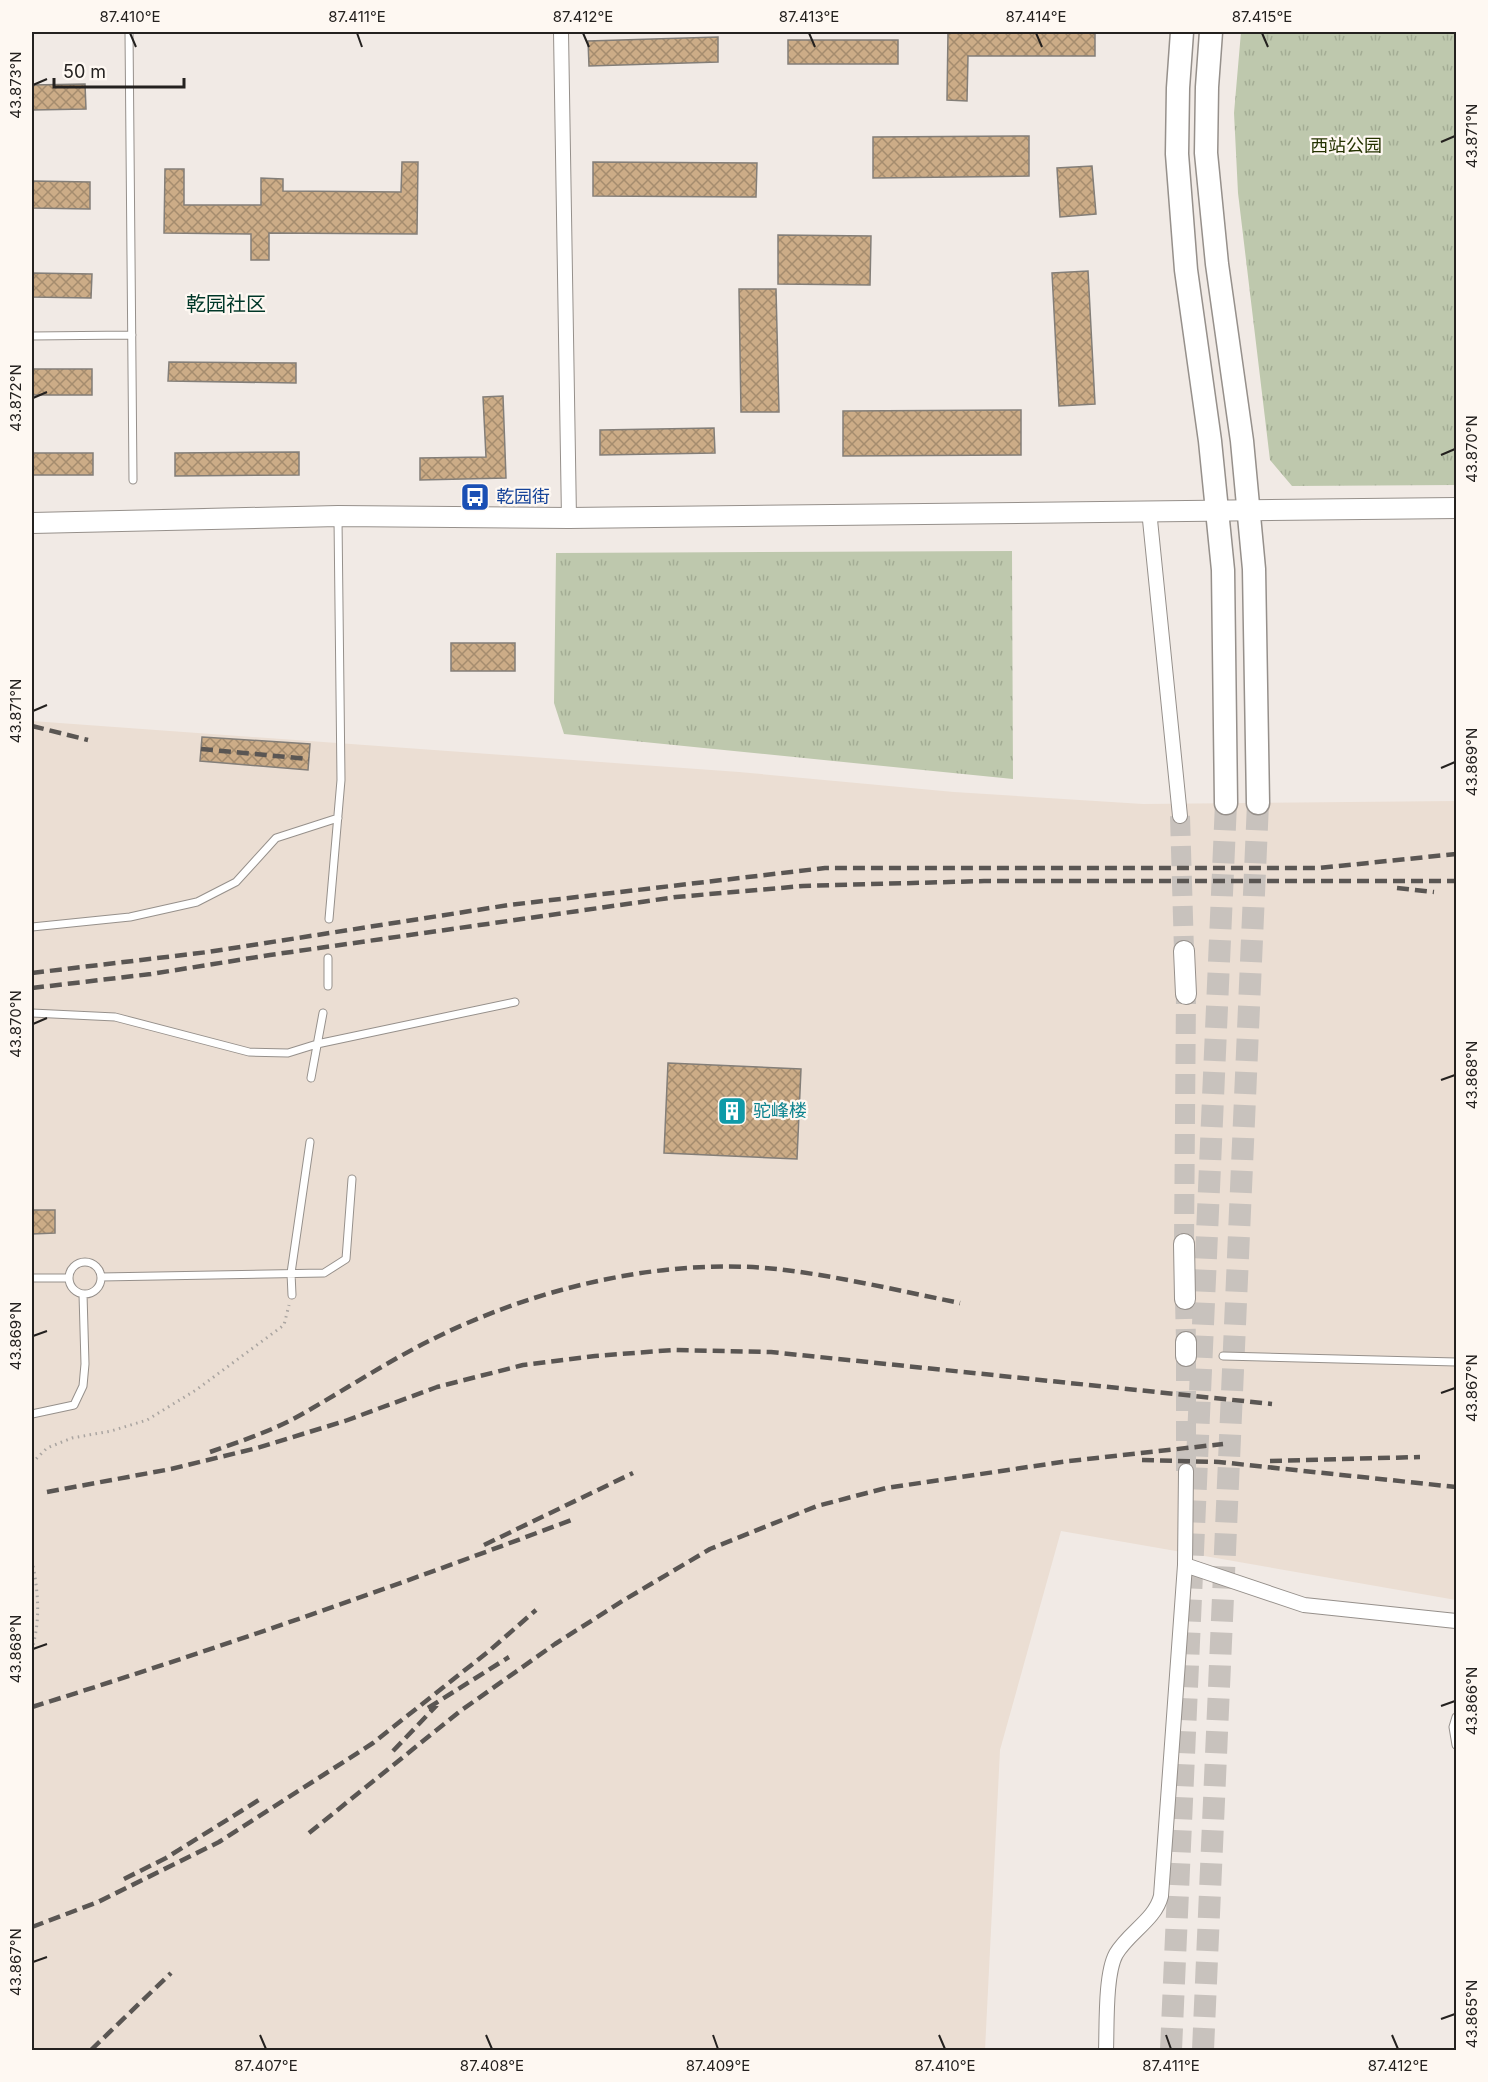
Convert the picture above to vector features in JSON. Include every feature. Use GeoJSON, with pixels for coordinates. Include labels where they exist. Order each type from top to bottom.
{"type":"FeatureCollection","features":[{"type":"Feature","properties":{"kind":"main road"},"geometry":{"type":"LineString","coordinates":[[1182,32],[1177,143],[1181,217],[1186,270],[1210,441],[1223,570],[1226,803]]}},
{"type":"Feature","properties":{"kind":"main road"},"geometry":{"type":"LineString","coordinates":[[1211,32],[1206,87],[1206,142],[1211,213],[1242,441],[1254,569],[1258,803]]}},
{"type":"Feature","properties":{"kind":"street"},"geometry":{"type":"LineString","coordinates":[[561,32],[569,518]]}},
{"type":"Feature","properties":{"kind":"street"},"geometry":{"type":"LineString","coordinates":[[32,523],[338,516],[569,518],[1456,508]]}},
{"type":"Feature","properties":{"kind":"street"},"geometry":{"type":"LineString","coordinates":[[1149,510],[1180,816]]}},
{"type":"Feature","properties":{"kind":"street"},"geometry":{"type":"LineString","coordinates":[[1184,951],[1186,994]]}},
{"type":"Feature","properties":{"kind":"street"},"geometry":{"type":"LineString","coordinates":[[1184,1244],[1185,1299]]}},
{"type":"Feature","properties":{"kind":"street"},"geometry":{"type":"LineString","coordinates":[[1106,2050],[1110,1971],[1115,1955],[1158,1908],[1161,1896],[1185,1565],[1186,1471]]}},
{"type":"Feature","properties":{"kind":"street"},"geometry":{"type":"LineString","coordinates":[[1185,1565],[1304,1605],[1456,1621]]}},
{"type":"Feature","properties":{"kind":"lane"},"geometry":{"type":"LineString","coordinates":[[129,32],[133,480]]}},
{"type":"Feature","properties":{"kind":"lane"},"geometry":{"type":"LineString","coordinates":[[32,336],[132,335]]}},
{"type":"Feature","properties":{"kind":"lane"},"geometry":{"type":"LineString","coordinates":[[329,919],[341,780],[338,516]]}},
{"type":"Feature","properties":{"kind":"lane"},"geometry":{"type":"LineString","coordinates":[[32,927],[130,917],[197,902],[236,882],[276,838],[338,818]]}},
{"type":"Feature","properties":{"kind":"lane"},"geometry":{"type":"LineString","coordinates":[[328,958],[328,986]]}},
{"type":"Feature","properties":{"kind":"lane"},"geometry":{"type":"LineString","coordinates":[[32,1013],[116,1017],[249,1052],[288,1053],[317,1044],[515,1002]]}},
{"type":"Feature","properties":{"kind":"lane"},"geometry":{"type":"LineString","coordinates":[[311,1078],[323,1013]]}},
{"type":"Feature","properties":{"kind":"lane"},"geometry":{"type":"LineString","coordinates":[[292,1294],[291,1273],[310,1142]]}},
{"type":"Feature","properties":{"kind":"lane"},"geometry":{"type":"LineString","coordinates":[[101,1277],[324,1273],[346,1259],[352,1179]]}},
{"type":"Feature","properties":{"kind":"lane"},"geometry":{"type":"LineString","coordinates":[[83,1262],[93,1264],[101,1277],[100,1284],[94,1292],[82,1294],[77,1292],[69,1278],[70,1272],[83,1262]]}},
{"type":"Feature","properties":{"kind":"lane"},"geometry":{"type":"LineString","coordinates":[[32,1278],[69,1278]]}},
{"type":"Feature","properties":{"kind":"lane"},"geometry":{"type":"LineString","coordinates":[[32,1414],[74,1405],[83,1386],[85,1364],[82,1294]]}},
{"type":"Feature","properties":{"kind":"lane"},"geometry":{"type":"LineString","coordinates":[[1223,1356],[1456,1362]]}},
{"type":"Feature","properties":{"kind":"lane"},"geometry":{"type":"LineString","coordinates":[[1456,1717],[1453,1727],[1456,1745]]}},
{"type":"Feature","properties":{"kind":"path"},"geometry":{"type":"LineString","coordinates":[[32,1463],[47,1448],[72,1438],[111,1431],[147,1420],[196,1390],[284,1325],[292,1294]]}},
{"type":"Feature","properties":{"kind":"path"},"geometry":{"type":"LineString","coordinates":[[32,1560],[37,1588],[38,1626],[32,1649]]}},
{"type":"Feature","properties":{"kind":"shaded area"},"geometry":{"type":"Polygon","coordinates":[[[32,721],[739,772],[954,792],[1143,804],[1456,801],[1456,1600],[1061,1531],[1000,1750],[985,2050],[32,2050],[32,721]]]}},
{"type":"Feature","properties":{"kind":"green space","name":"西站公园"},"geometry":{"type":"Polygon","coordinates":[[[1241,32],[1456,32],[1456,485],[1292,486],[1270,460],[1238,193],[1234,113],[1241,32]]]}},
{"type":"Feature","properties":{"kind":"green space"},"geometry":{"type":"Polygon","coordinates":[[[1012,551],[1013,779],[564,734],[554,703],[556,553],[1012,551]]]}},
{"type":"Feature","properties":{"kind":"building"},"geometry":{"type":"Polygon","coordinates":[[[948,32],[1095,32],[1095,56],[968,56],[967,101],[947,100],[948,32]]]}},
{"type":"Feature","properties":{"kind":"building"},"geometry":{"type":"Polygon","coordinates":[[[718,37],[718,62],[589,66],[588,41],[718,37]]]}},
{"type":"Feature","properties":{"kind":"building"},"geometry":{"type":"Polygon","coordinates":[[[788,40],[898,40],[898,64],[788,64],[788,40]]]}},
{"type":"Feature","properties":{"kind":"building"},"geometry":{"type":"Polygon","coordinates":[[[85,84],[86,109],[32,110],[32,85],[85,84]]]}},
{"type":"Feature","properties":{"kind":"building"},"geometry":{"type":"Polygon","coordinates":[[[1029,136],[1029,176],[873,178],[873,137],[1029,136]]]}},
{"type":"Feature","properties":{"kind":"building"},"geometry":{"type":"Polygon","coordinates":[[[402,162],[418,162],[417,234],[269,233],[269,260],[251,260],[251,234],[164,233],[165,169],[184,169],[184,205],[261,205],[261,178],[283,179],[283,191],[401,192],[402,162]]]}},
{"type":"Feature","properties":{"kind":"building"},"geometry":{"type":"Polygon","coordinates":[[[593,162],[757,163],[756,197],[593,196],[593,162]]]}},
{"type":"Feature","properties":{"kind":"building"},"geometry":{"type":"Polygon","coordinates":[[[1092,166],[1096,214],[1060,217],[1057,168],[1092,166]]]}},
{"type":"Feature","properties":{"kind":"building"},"geometry":{"type":"Polygon","coordinates":[[[32,181],[90,182],[90,209],[32,208],[32,181]]]}},
{"type":"Feature","properties":{"kind":"building"},"geometry":{"type":"Polygon","coordinates":[[[778,235],[871,236],[870,285],[778,284],[778,235]]]}},
{"type":"Feature","properties":{"kind":"building"},"geometry":{"type":"Polygon","coordinates":[[[1088,271],[1095,404],[1059,406],[1052,273],[1088,271]]]}},
{"type":"Feature","properties":{"kind":"building"},"geometry":{"type":"Polygon","coordinates":[[[32,273],[92,274],[91,298],[32,297],[32,273]]]}},
{"type":"Feature","properties":{"kind":"building"},"geometry":{"type":"Polygon","coordinates":[[[739,289],[776,289],[779,412],[741,412],[739,289]]]}},
{"type":"Feature","properties":{"kind":"building"},"geometry":{"type":"Polygon","coordinates":[[[169,362],[296,363],[296,383],[168,381],[169,362]]]}},
{"type":"Feature","properties":{"kind":"building"},"geometry":{"type":"Polygon","coordinates":[[[32,369],[92,369],[92,395],[32,395],[32,369]]]}},
{"type":"Feature","properties":{"kind":"building"},"geometry":{"type":"Polygon","coordinates":[[[503,396],[506,478],[420,480],[420,458],[486,457],[483,397],[503,396]]]}},
{"type":"Feature","properties":{"kind":"building"},"geometry":{"type":"Polygon","coordinates":[[[1021,410],[1021,455],[843,456],[843,411],[1021,410]]]}},
{"type":"Feature","properties":{"kind":"building"},"geometry":{"type":"Polygon","coordinates":[[[714,428],[715,453],[600,455],[600,430],[714,428]]]}},
{"type":"Feature","properties":{"kind":"building"},"geometry":{"type":"Polygon","coordinates":[[[299,452],[299,475],[175,476],[175,453],[299,452]]]}},
{"type":"Feature","properties":{"kind":"building"},"geometry":{"type":"Polygon","coordinates":[[[32,453],[93,453],[93,475],[32,475],[32,453]]]}},
{"type":"Feature","properties":{"kind":"building"},"geometry":{"type":"Polygon","coordinates":[[[451,643],[515,643],[515,671],[451,671],[451,643]]]}},
{"type":"Feature","properties":{"kind":"building"},"geometry":{"type":"Polygon","coordinates":[[[202,737],[310,744],[308,770],[200,761],[202,737]]]}},
{"type":"Feature","properties":{"kind":"building","name":"驼峰楼"},"geometry":{"type":"Polygon","coordinates":[[[668,1063],[801,1069],[797,1159],[664,1153],[668,1063]]]}},
{"type":"Feature","properties":{"kind":"building"},"geometry":{"type":"Polygon","coordinates":[[[32,1210],[55,1210],[55,1233],[32,1234],[32,1210]]]}},
{"type":"Feature","properties":{"kind":"tunnel"},"geometry":{"type":"LineString","coordinates":[[1171,2050],[1226,803]]}},
{"type":"Feature","properties":{"kind":"tunnel"},"geometry":{"type":"LineString","coordinates":[[1203,2050],[1258,803]]}},
{"type":"Feature","properties":{"kind":"tunnel"},"geometry":{"type":"LineString","coordinates":[[1180,816],[1184,951]]}},
{"type":"Feature","properties":{"kind":"tunnel"},"geometry":{"type":"LineString","coordinates":[[1184,1244],[1186,994]]}},
{"type":"Feature","properties":{"kind":"tunnel"},"geometry":{"type":"LineString","coordinates":[[1185,1299],[1186,1342]]}},
{"type":"Feature","properties":{"kind":"tunnel"},"geometry":{"type":"LineString","coordinates":[[1186,1356],[1186,1471]]}},
{"type":"Feature","properties":{"kind":"railway"},"geometry":{"type":"LineString","coordinates":[[32,726],[88,740]]}},
{"type":"Feature","properties":{"kind":"railway"},"geometry":{"type":"LineString","coordinates":[[201,749],[309,759]]}},
{"type":"Feature","properties":{"kind":"railway"},"geometry":{"type":"LineString","coordinates":[[32,973],[208,952],[509,905],[825,868],[1319,868],[1456,854]]}},
{"type":"Feature","properties":{"kind":"railway"},"geometry":{"type":"LineString","coordinates":[[32,988],[151,974],[676,897],[803,886],[984,881],[1456,881]]}},
{"type":"Feature","properties":{"kind":"railway"},"geometry":{"type":"LineString","coordinates":[[1397,888],[1434,892]]}},
{"type":"Feature","properties":{"kind":"railway"},"geometry":{"type":"LineString","coordinates":[[210,1452],[286,1423],[412,1350],[468,1322],[553,1292],[598,1281],[688,1268],[777,1269],[960,1303]]}},
{"type":"Feature","properties":{"kind":"railway"},"geometry":{"type":"LineString","coordinates":[[47,1492],[171,1469],[257,1448],[345,1421],[437,1387],[523,1365],[673,1350],[771,1352],[1272,1404]]}},
{"type":"Feature","properties":{"kind":"railway"},"geometry":{"type":"LineString","coordinates":[[309,1833],[459,1712],[555,1644],[710,1549],[817,1506],[886,1488],[1069,1461],[1223,1444]]}},
{"type":"Feature","properties":{"kind":"railway"},"geometry":{"type":"LineString","coordinates":[[1270,1461],[1420,1457]]}},
{"type":"Feature","properties":{"kind":"railway"},"geometry":{"type":"LineString","coordinates":[[1142,1460],[1219,1462],[1456,1487]]}},
{"type":"Feature","properties":{"kind":"railway"},"geometry":{"type":"LineString","coordinates":[[484,1545],[633,1473]]}},
{"type":"Feature","properties":{"kind":"railway"},"geometry":{"type":"LineString","coordinates":[[32,1707],[304,1617],[574,1519]]}},
{"type":"Feature","properties":{"kind":"railway"},"geometry":{"type":"LineString","coordinates":[[32,1927],[98,1902],[219,1842],[373,1743],[489,1651],[536,1610]]}},
{"type":"Feature","properties":{"kind":"railway"},"geometry":{"type":"LineString","coordinates":[[428,1708],[509,1657]]}},
{"type":"Feature","properties":{"kind":"railway"},"geometry":{"type":"LineString","coordinates":[[393,1751],[437,1705]]}},
{"type":"Feature","properties":{"kind":"railway"},"geometry":{"type":"LineString","coordinates":[[124,1879],[166,1858],[262,1798]]}},
{"type":"Feature","properties":{"kind":"railway"},"geometry":{"type":"LineString","coordinates":[[91,2050],[171,1973]]}},
{"type":"Feature","properties":{"kind":"place","name":"乾园街"},"geometry":{"type":"Point","coordinates":[475,497]}},
{"type":"Feature","properties":{"kind":"place","name":"驼峰楼"},"geometry":{"type":"Point","coordinates":[732,1111]}},
{"type":"Feature","properties":{"kind":"district","name":"乾园社区"},"geometry":{"type":"Point","coordinates":[226,304]}}]}
